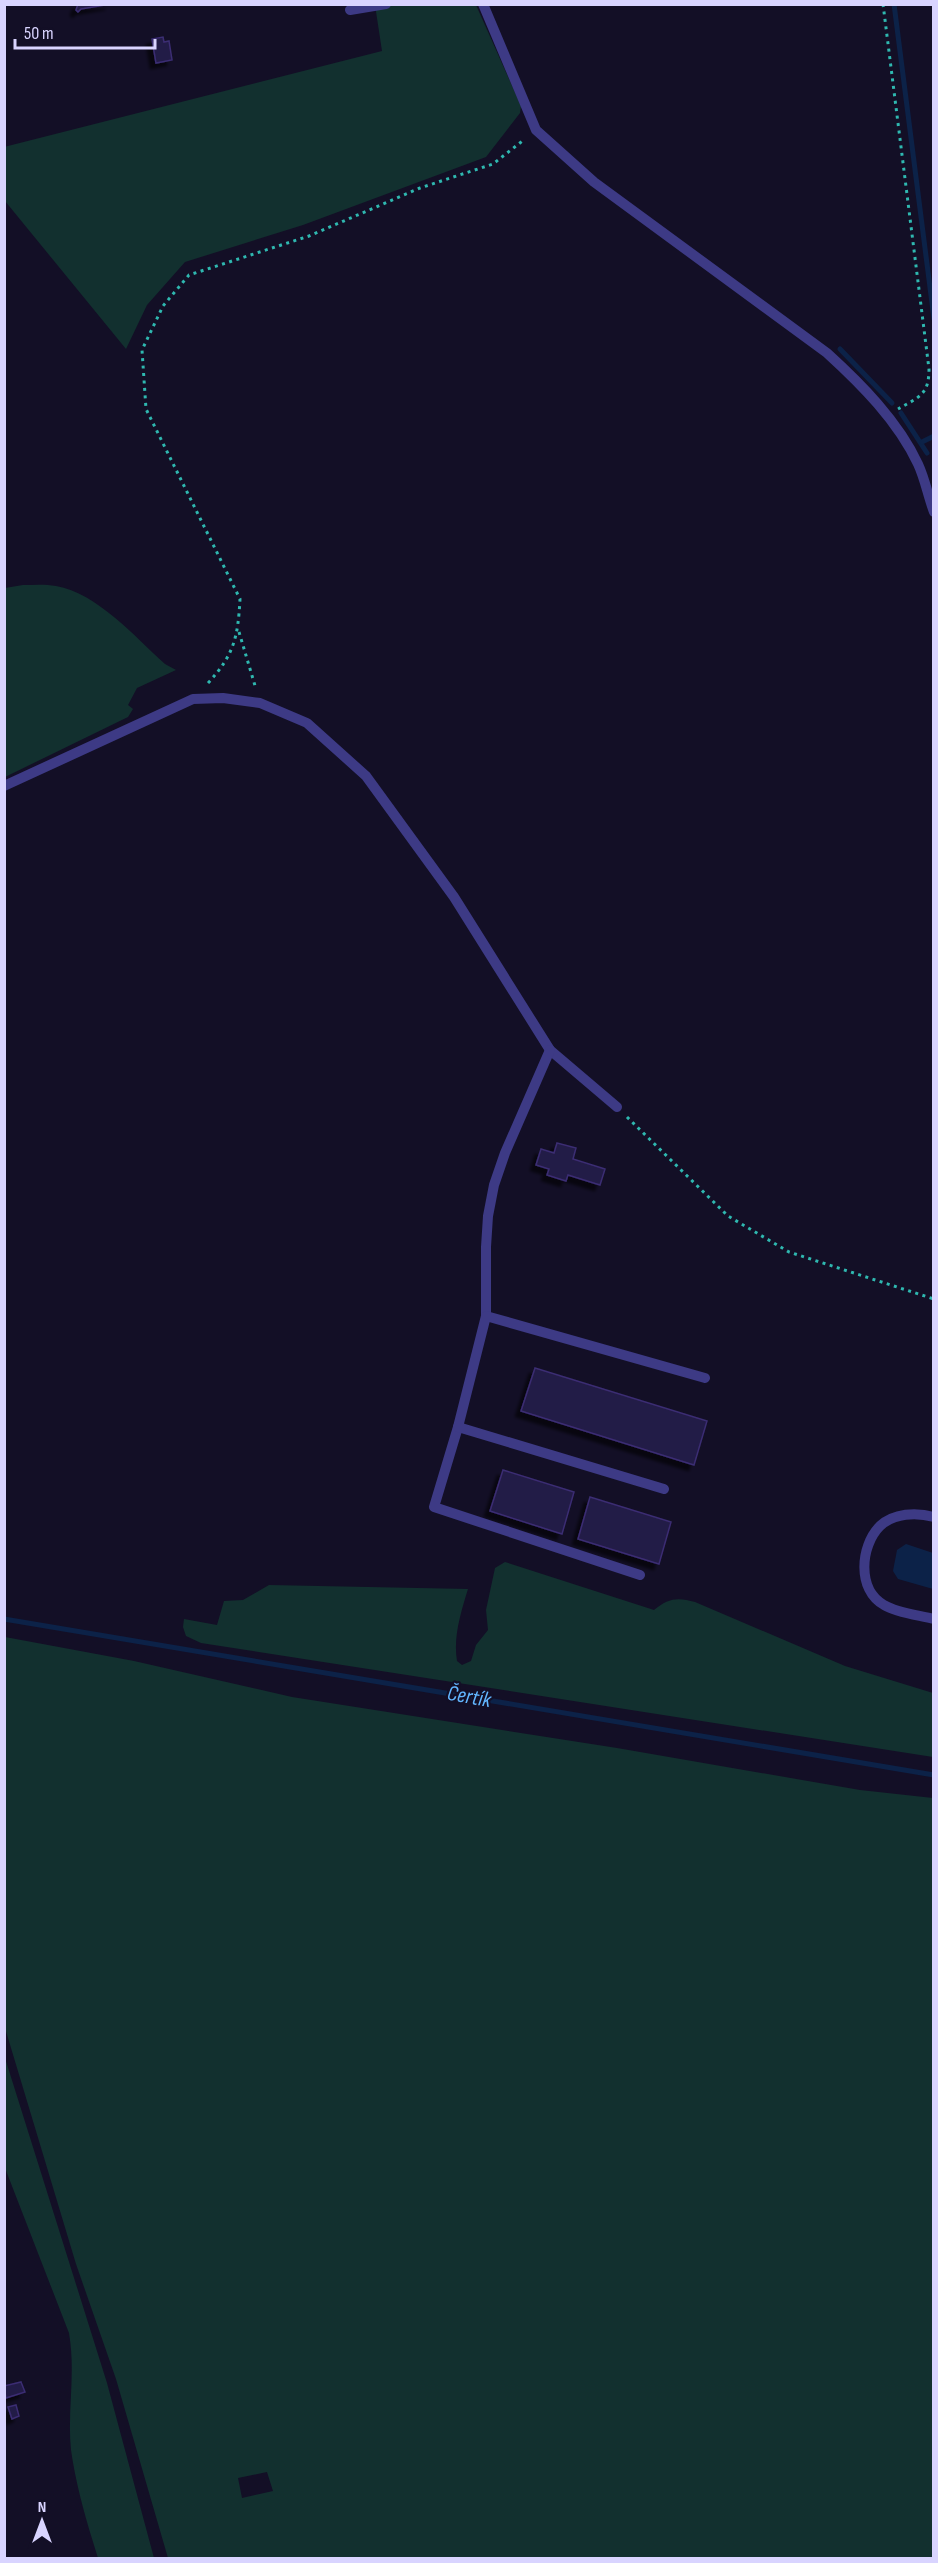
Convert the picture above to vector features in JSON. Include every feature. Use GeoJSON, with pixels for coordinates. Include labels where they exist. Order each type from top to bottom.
{"type":"FeatureCollection","features":[{"type":"Feature","properties":{"kind":"lane"},"geometry":{"type":"LineString","coordinates":[[350,10],[386,4]]}},
{"type":"Feature","properties":{"kind":"lane"},"geometry":{"type":"LineString","coordinates":[[474,4],[484,7],[536,130],[594,182],[827,353],[852,376],[886,416],[918,464],[933,512]]}},
{"type":"Feature","properties":{"kind":"lane"},"geometry":{"type":"LineString","coordinates":[[4,786],[194,699],[224,698],[260,703],[307,723],[366,776],[453,897],[550,1050],[617,1107]]}},
{"type":"Feature","properties":{"kind":"lane"},"geometry":{"type":"LineString","coordinates":[[550,1050],[505,1153],[494,1185],[488,1216],[486,1247],[486,1316],[458,1427],[434,1507],[640,1575]]}},
{"type":"Feature","properties":{"kind":"lane"},"geometry":{"type":"LineString","coordinates":[[486,1316],[705,1378]]}},
{"type":"Feature","properties":{"kind":"lane"},"geometry":{"type":"LineString","coordinates":[[458,1427],[664,1489]]}},
{"type":"Feature","properties":{"kind":"lane"},"geometry":{"type":"LineString","coordinates":[[933,1517],[923,1514],[901,1515],[880,1526],[868,1546],[864,1574],[869,1592],[884,1605],[933,1619]]}},
{"type":"Feature","properties":{"kind":"path"},"geometry":{"type":"LineString","coordinates":[[883,4],[928,369],[928,382],[923,394],[886,416]]}},
{"type":"Feature","properties":{"kind":"path"},"geometry":{"type":"LineString","coordinates":[[194,699],[226,664],[238,630],[240,599],[146,409],[142,350],[163,306],[189,275],[309,236],[420,188],[493,164],[536,130]]}},
{"type":"Feature","properties":{"kind":"path"},"geometry":{"type":"LineString","coordinates":[[238,630],[260,703]]}},
{"type":"Feature","properties":{"kind":"path"},"geometry":{"type":"LineString","coordinates":[[617,1107],[728,1216],[789,1252],[933,1299]]}},
{"type":"Feature","properties":{"kind":"green space"},"geometry":{"type":"Polygon","coordinates":[[[375,5],[476,5],[521,106],[520,113],[486,157],[303,225],[185,262],[147,305],[126,349],[5,201],[4,147],[382,51],[375,5]]]}},
{"type":"Feature","properties":{"kind":"green space"},"geometry":{"type":"Polygon","coordinates":[[[23,585],[56,586],[86,597],[128,629],[165,664],[176,670],[137,688],[128,705],[133,709],[128,717],[5,777],[5,588],[23,585]]]}},
{"type":"Feature","properties":{"kind":"green space"},"geometry":{"type":"Polygon","coordinates":[[[505,1562],[654,1610],[673,1600],[683,1599],[695,1602],[845,1666],[933,1693],[933,1757],[201,1643],[186,1636],[183,1627],[184,1619],[217,1625],[224,1601],[243,1600],[269,1585],[468,1589],[458,1625],[456,1643],[457,1661],[462,1665],[471,1661],[476,1645],[488,1630],[486,1610],[495,1568],[505,1562]]]}},
{"type":"Feature","properties":{"kind":"green space"},"geometry":{"type":"Polygon","coordinates":[[[5,1637],[134,1661],[292,1697],[617,1748],[860,1790],[933,1798],[933,2558],[168,2558],[116,2379],[76,2264],[5,2028],[5,1637]],[[267,2472],[238,2478],[242,2498],[273,2491],[267,2472]]]}},
{"type":"Feature","properties":{"kind":"green space"},"geometry":{"type":"Polygon","coordinates":[[[5,2058],[107,2383],[154,2558],[98,2558],[79,2491],[71,2450],[72,2363],[69,2333],[5,2168],[5,2058]]]}},
{"type":"Feature","properties":{"kind":"water"},"geometry":{"type":"Polygon","coordinates":[[[906,1544],[933,1553],[933,1589],[898,1579],[893,1571],[897,1550],[906,1544]]]}},
{"type":"Feature","properties":{"kind":"building"},"geometry":{"type":"Polygon","coordinates":[[[78,4],[111,4],[81,9],[78,12],[76,10],[78,4]]]}},
{"type":"Feature","properties":{"kind":"building"},"geometry":{"type":"Polygon","coordinates":[[[163,37],[164,42],[169,41],[172,60],[156,63],[152,39],[163,37]]]}},
{"type":"Feature","properties":{"kind":"building"},"geometry":{"type":"Polygon","coordinates":[[[557,1143],[576,1148],[573,1159],[605,1169],[600,1185],[568,1175],[566,1181],[547,1175],[549,1169],[536,1165],[541,1149],[554,1153],[557,1143]]]}},
{"type":"Feature","properties":{"kind":"building"},"geometry":{"type":"Polygon","coordinates":[[[535,1368],[707,1421],[694,1465],[521,1411],[535,1368]]]}},
{"type":"Feature","properties":{"kind":"building"},"geometry":{"type":"Polygon","coordinates":[[[503,1470],[574,1492],[562,1534],[490,1511],[503,1470]]]}},
{"type":"Feature","properties":{"kind":"building"},"geometry":{"type":"Polygon","coordinates":[[[590,1497],[671,1522],[659,1564],[578,1539],[590,1497]]]}},
{"type":"Feature","properties":{"kind":"building"},"geometry":{"type":"Polygon","coordinates":[[[21,2382],[25,2392],[6,2398],[4,2386],[21,2382]]]}},
{"type":"Feature","properties":{"kind":"building"},"geometry":{"type":"Polygon","coordinates":[[[16,2405],[19,2416],[12,2419],[8,2407],[16,2405]]]}},
{"type":"Feature","properties":{"kind":"waterway"},"geometry":{"type":"LineString","coordinates":[[894,4],[934,319]]}},
{"type":"Feature","properties":{"kind":"waterway"},"geometry":{"type":"LineString","coordinates":[[840,349],[892,403]]}},
{"type":"Feature","properties":{"kind":"waterway"},"geometry":{"type":"LineString","coordinates":[[901,413],[927,453]]}},
{"type":"Feature","properties":{"kind":"waterway"},"geometry":{"type":"LineString","coordinates":[[922,442],[934,436]]}},
{"type":"Feature","properties":{"kind":"waterway","name":"Čertík"},"geometry":{"type":"LineString","coordinates":[[4,1619],[934,1775]]}}]}
